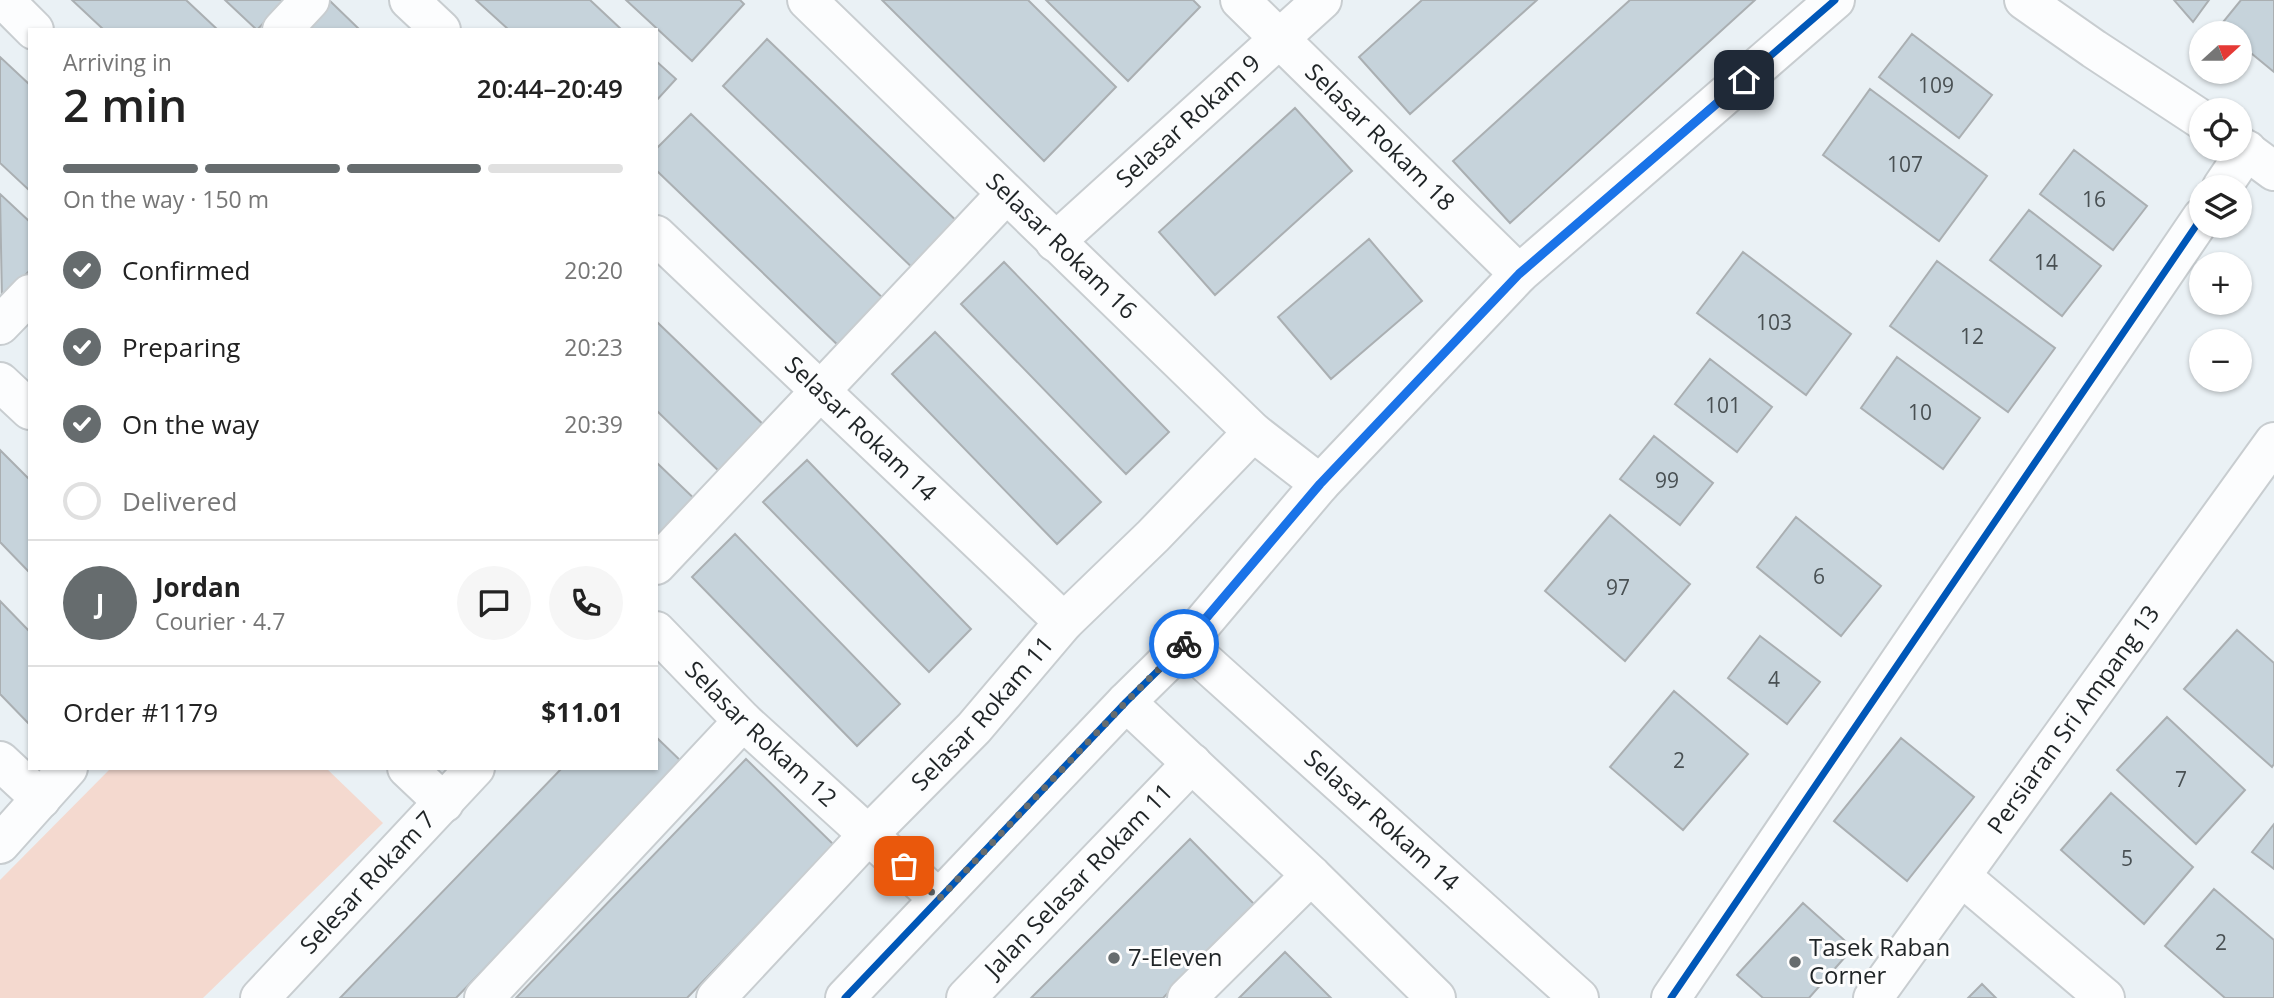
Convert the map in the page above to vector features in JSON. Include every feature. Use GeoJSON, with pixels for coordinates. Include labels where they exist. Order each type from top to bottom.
{"type":"FeatureCollection","features":[{"type":"Feature","properties":{"kind":"street"},"geometry":{"type":"LineString","coordinates":[[4,0],[32,28]]}},
{"type":"Feature","properties":{"kind":"street"},"geometry":{"type":"LineString","coordinates":[[284,28],[310,0]]}},
{"type":"Feature","properties":{"kind":"street"},"geometry":{"type":"LineString","coordinates":[[409,0],[439,28]]}},
{"type":"Feature","properties":{"kind":"street","name":"Selasar Rokam 16"},"geometry":{"type":"LineString","coordinates":[[807,0],[1254,432],[1320,484]]}},
{"type":"Feature","properties":{"kind":"street","name":"Selasar Rokam 18"},"geometry":{"type":"LineString","coordinates":[[1240,0],[1519,274]]}},
{"type":"Feature","properties":{"kind":"street","name":"Selasar Rokam 9"},"geometry":{"type":"LineString","coordinates":[[1055,242],[1322,0]]}},
{"type":"Feature","properties":{"kind":"street"},"geometry":{"type":"LineString","coordinates":[[845,998],[1185,643],[1320,484],[1519,274],[1835,0]]}},
{"type":"Feature","properties":{"kind":"street"},"geometry":{"type":"LineString","coordinates":[[2024,0],[2189,111]]}},
{"type":"Feature","properties":{"kind":"street"},"geometry":{"type":"LineString","coordinates":[[2234,175],[2254,156]]}},
{"type":"Feature","properties":{"kind":"street"},"geometry":{"type":"LineString","coordinates":[[658,563],[1006,194]]}},
{"type":"Feature","properties":{"kind":"street"},"geometry":{"type":"LineString","coordinates":[[1671,998],[2189,236]]}},
{"type":"Feature","properties":{"kind":"street","name":"Selasar Rokam 14"},"geometry":{"type":"LineString","coordinates":[[658,237],[1064,622]]}},
{"type":"Feature","properties":{"kind":"street"},"geometry":{"type":"LineString","coordinates":[[0,324],[28,296]]}},
{"type":"Feature","properties":{"kind":"street"},"geometry":{"type":"LineString","coordinates":[[0,382],[28,408]]}},
{"type":"Feature","properties":{"kind":"street","name":"Selasar Rokam 11"},"geometry":{"type":"LineString","coordinates":[[716,998],[869,834],[974,728],[1064,622],[1153,536],[1254,432]]}},
{"type":"Feature","properties":{"kind":"street","name":"Persiaran Sri Ampang 13"},"geometry":{"type":"LineString","coordinates":[[1873,998],[2274,442]]}},
{"type":"Feature","properties":{"kind":"street","name":"Selasar Rokam 12"},"geometry":{"type":"LineString","coordinates":[[658,633],[743,721],[939,899]]}},
{"type":"Feature","properties":{"kind":"street","name":"Selasar Rokam 14"},"geometry":{"type":"LineString","coordinates":[[1185,643],[1579,998]]}},
{"type":"Feature","properties":{"kind":"street"},"geometry":{"type":"LineString","coordinates":[[1126,702],[1311,876],[1423,994]]}},
{"type":"Feature","properties":{"kind":"street"},"geometry":{"type":"LineString","coordinates":[[484,998],[743,721]]}},
{"type":"Feature","properties":{"kind":"street"},"geometry":{"type":"LineString","coordinates":[[0,761],[41,799]]}},
{"type":"Feature","properties":{"kind":"street","name":"Jalan Selasar Rokam 11"},"geometry":{"type":"LineString","coordinates":[[966,998],[1192,763]]}},
{"type":"Feature","properties":{"kind":"street"},"geometry":{"type":"LineString","coordinates":[[0,844],[66,770]]}},
{"type":"Feature","properties":{"kind":"street"},"geometry":{"type":"LineString","coordinates":[[409,770],[444,803]]}},
{"type":"Feature","properties":{"kind":"street","name":"Selesar Rokam 7"},"geometry":{"type":"LineString","coordinates":[[260,998],[473,770]]}},
{"type":"Feature","properties":{"kind":"street"},"geometry":{"type":"LineString","coordinates":[[1187,998],[1311,876]]}},
{"type":"Feature","properties":{"kind":"street"},"geometry":{"type":"LineString","coordinates":[[1962,877],[2105,998]]}},
{"type":"Feature","properties":{"kind":"shaded area"},"geometry":{"type":"Polygon","coordinates":[[[109,770],[328,770],[383,823],[203,998],[0,998],[0,880],[109,770]]]}},
{"type":"Feature","properties":{"kind":"building"},"geometry":{"type":"Polygon","coordinates":[[[72,0],[186,0],[216,28],[102,28],[72,0]]]}},
{"type":"Feature","properties":{"kind":"building"},"geometry":{"type":"Polygon","coordinates":[[[225,0],[285,0],[259,28],[255,28],[225,0]]]}},
{"type":"Feature","properties":{"kind":"building"},"geometry":{"type":"Polygon","coordinates":[[[329,0],[358,28],[300,28],[329,0]]]}},
{"type":"Feature","properties":{"kind":"building"},"geometry":{"type":"Polygon","coordinates":[[[476,0],[590,0],[620,28],[507,28],[476,0]]]}},
{"type":"Feature","properties":{"kind":"building"},"geometry":{"type":"Polygon","coordinates":[[[626,0],[740,0],[744,4],[692,61],[626,0]]]}},
{"type":"Feature","properties":{"kind":"building"},"geometry":{"type":"Polygon","coordinates":[[[882,0],[1028,0],[1116,87],[1044,161],[882,0]]]}},
{"type":"Feature","properties":{"kind":"building"},"geometry":{"type":"Polygon","coordinates":[[[1046,0],[1193,0],[1200,7],[1128,81],[1046,0]]]}},
{"type":"Feature","properties":{"kind":"building"},"geometry":{"type":"Polygon","coordinates":[[[1422,0],[1537,0],[1410,114],[1359,57],[1422,0]]]}},
{"type":"Feature","properties":{"kind":"building"},"geometry":{"type":"Polygon","coordinates":[[[1630,0],[1755,0],[1510,223],[1453,161],[1630,0]]]}},
{"type":"Feature","properties":{"kind":"building"},"geometry":{"type":"Polygon","coordinates":[[[2174,0],[2209,0],[2192,21],[2174,0]]]}},
{"type":"Feature","properties":{"kind":"building"},"geometry":{"type":"Polygon","coordinates":[[[2241,0],[2274,0],[2274,72],[2252,54],[2252,21],[2224,21],[2241,0]]]}},
{"type":"Feature","properties":{"kind":"building"},"geometry":{"type":"Polygon","coordinates":[[[1912,34],[1992,95],[1959,138],[1879,77],[1912,34]]]}},
{"type":"Feature","properties":{"kind":"building"},"geometry":{"type":"Polygon","coordinates":[[[767,39],[965,229],[920,275],[723,86],[767,39]]]}},
{"type":"Feature","properties":{"kind":"building"},"geometry":{"type":"Polygon","coordinates":[[[0,57],[28,83],[28,189],[0,163],[0,57]]]}},
{"type":"Feature","properties":{"kind":"building"},"geometry":{"type":"Polygon","coordinates":[[[658,63],[676,79],[658,99],[658,63]]]}},
{"type":"Feature","properties":{"kind":"building"},"geometry":{"type":"Polygon","coordinates":[[[1870,89],[1987,176],[1939,241],[1823,155],[1870,89]]]}},
{"type":"Feature","properties":{"kind":"building"},"geometry":{"type":"Polygon","coordinates":[[[1295,108],[1352,171],[1215,295],[1159,232],[1295,108]]]}},
{"type":"Feature","properties":{"kind":"building"},"geometry":{"type":"Polygon","coordinates":[[[691,114],[888,303],[843,350],[658,172],[658,147],[691,114]]]}},
{"type":"Feature","properties":{"kind":"building"},"geometry":{"type":"Polygon","coordinates":[[[2074,150],[2147,206],[2113,250],[2040,194],[2074,150]]]}},
{"type":"Feature","properties":{"kind":"building"},"geometry":{"type":"Polygon","coordinates":[[[0,194],[28,220],[28,272],[2,301],[0,194]]]}},
{"type":"Feature","properties":{"kind":"building"},"geometry":{"type":"Polygon","coordinates":[[[2029,210],[2101,266],[2062,316],[1990,260],[2029,210]]]}},
{"type":"Feature","properties":{"kind":"building"},"geometry":{"type":"Polygon","coordinates":[[[1369,239],[1422,301],[1331,379],[1278,317],[1369,239]]]}},
{"type":"Feature","properties":{"kind":"building"},"geometry":{"type":"Polygon","coordinates":[[[1743,252],[1851,334],[1806,395],[1697,313],[1743,252]]]}},
{"type":"Feature","properties":{"kind":"building"},"geometry":{"type":"Polygon","coordinates":[[[1937,261],[2055,348],[2008,412],[1890,326],[1937,261]]]}},
{"type":"Feature","properties":{"kind":"building"},"geometry":{"type":"Polygon","coordinates":[[[1004,262],[1169,432],[1126,474],[961,304],[1004,262]]]}},
{"type":"Feature","properties":{"kind":"building"},"geometry":{"type":"Polygon","coordinates":[[[658,323],[771,432],[727,479],[658,412],[658,323]]]}},
{"type":"Feature","properties":{"kind":"building"},"geometry":{"type":"Polygon","coordinates":[[[935,332],[1101,502],[1057,544],[892,374],[935,332]]]}},
{"type":"Feature","properties":{"kind":"building"},"geometry":{"type":"Polygon","coordinates":[[[1897,357],[1980,418],[1943,469],[1861,408],[1897,357]]]}},
{"type":"Feature","properties":{"kind":"building"},"geometry":{"type":"Polygon","coordinates":[[[1710,359],[1772,407],[1737,452],[1675,404],[1710,359]]]}},
{"type":"Feature","properties":{"kind":"building"},"geometry":{"type":"Polygon","coordinates":[[[1654,436],[1713,483],[1680,525],[1620,479],[1654,436]]]}},
{"type":"Feature","properties":{"kind":"building"},"geometry":{"type":"Polygon","coordinates":[[[0,450],[28,478],[28,571],[0,542],[0,450]]]}},
{"type":"Feature","properties":{"kind":"building"},"geometry":{"type":"Polygon","coordinates":[[[807,460],[971,629],[929,672],[763,502],[807,460]]]}},
{"type":"Feature","properties":{"kind":"building"},"geometry":{"type":"Polygon","coordinates":[[[658,464],[703,507],[658,549],[658,464]]]}},
{"type":"Feature","properties":{"kind":"building"},"geometry":{"type":"Polygon","coordinates":[[[1610,515],[1690,584],[1625,661],[1545,591],[1610,515]]]}},
{"type":"Feature","properties":{"kind":"building"},"geometry":{"type":"Polygon","coordinates":[[[1796,517],[1881,586],[1841,636],[1757,567],[1796,517]]]}},
{"type":"Feature","properties":{"kind":"building"},"geometry":{"type":"Polygon","coordinates":[[[735,534],[900,704],[857,746],[692,577],[735,534]]]}},
{"type":"Feature","properties":{"kind":"building"},"geometry":{"type":"Polygon","coordinates":[[[0,601],[28,630],[28,723],[0,694],[0,601]]]}},
{"type":"Feature","properties":{"kind":"building"},"geometry":{"type":"Polygon","coordinates":[[[2237,630],[2274,663],[2272,767],[2184,689],[2237,630]]]}},
{"type":"Feature","properties":{"kind":"building"},"geometry":{"type":"Polygon","coordinates":[[[1760,636],[1820,682],[1787,724],[1728,678],[1760,636]]]}},
{"type":"Feature","properties":{"kind":"building"},"geometry":{"type":"Polygon","coordinates":[[[1674,691],[1748,754],[1683,830],[1610,767],[1674,691]]]}},
{"type":"Feature","properties":{"kind":"building"},"geometry":{"type":"Polygon","coordinates":[[[2167,717],[2245,790],[2196,844],[2117,770],[2167,717]]]}},
{"type":"Feature","properties":{"kind":"building"},"geometry":{"type":"Polygon","coordinates":[[[1901,738],[1974,797],[1907,881],[1834,821],[1901,738]]]}},
{"type":"Feature","properties":{"kind":"building"},"geometry":{"type":"Polygon","coordinates":[[[658,739],[683,763],[456,998],[340,998],[560,770],[658,770],[658,739]]]}},
{"type":"Feature","properties":{"kind":"building"},"geometry":{"type":"Polygon","coordinates":[[[746,759],[834,845],[687,998],[516,998],[746,759]]]}},
{"type":"Feature","properties":{"kind":"building"},"geometry":{"type":"Polygon","coordinates":[[[2111,793],[2193,867],[2144,924],[2061,850],[2111,793]]]}},
{"type":"Feature","properties":{"kind":"building"},"geometry":{"type":"Polygon","coordinates":[[[2274,824],[2274,869],[2252,852],[2274,824]]]}},
{"type":"Feature","properties":{"kind":"building"},"geometry":{"type":"Polygon","coordinates":[[[1190,839],[1255,905],[1163,998],[1031,998],[1190,839]]]}},
{"type":"Feature","properties":{"kind":"building"},"geometry":{"type":"Polygon","coordinates":[[[2214,889],[2274,940],[2274,998],[2225,998],[2165,946],[2214,889]]]}},
{"type":"Feature","properties":{"kind":"building","name":"Tasek Raban Corner"},"geometry":{"type":"Polygon","coordinates":[[[1803,903],[1853,948],[1809,998],[1763,998],[1737,975],[1803,903]]]}},
{"type":"Feature","properties":{"kind":"building"},"geometry":{"type":"Polygon","coordinates":[[[1285,952],[1331,998],[1239,998],[1285,952]]]}},
{"type":"Feature","properties":{"kind":"building"},"geometry":{"type":"Polygon","coordinates":[[[1982,984],[1996,998],[1968,998],[1982,984]]]}},
{"type":"Feature","properties":{"kind":"cycle path"},"geometry":{"type":"LineString","coordinates":[[845,998],[1126,702],[1185,644],[1320,484],[1519,274],[1835,0]]}},
{"type":"Feature","properties":{"kind":"cycle path"},"geometry":{"type":"LineString","coordinates":[[1671,998],[2189,236]]}},
{"type":"Feature","properties":{"kind":"way so far"},"geometry":{"type":"LineString","coordinates":[[904,866],[939,899],[1184,644]]}},
{"type":"Feature","properties":{"kind":"place","name":"7-Eleven"},"geometry":{"type":"Point","coordinates":[1114,958]}},
{"type":"Feature","properties":{"kind":"place","name":"Tasek Raban Corner"},"geometry":{"type":"Point","coordinates":[1795,962]}},
{"type":"Feature","properties":{"kind":"route"},"geometry":{"type":"LineString","coordinates":[[1184,644],[1320,484],[1519,274],[1744,80]]}}]}
